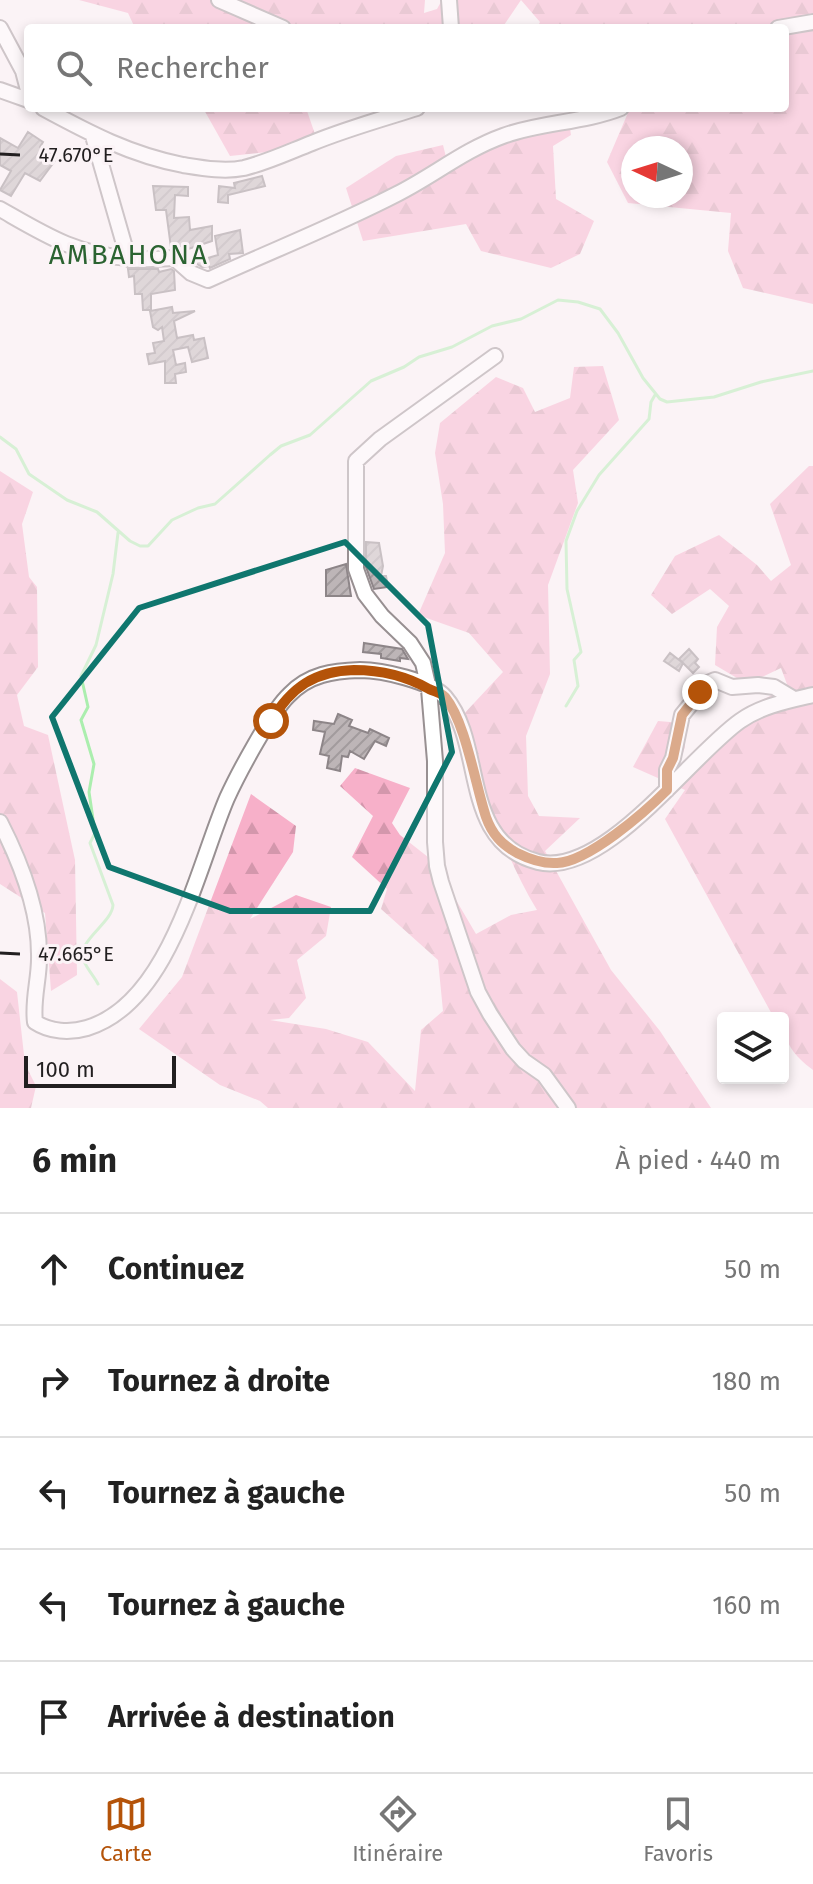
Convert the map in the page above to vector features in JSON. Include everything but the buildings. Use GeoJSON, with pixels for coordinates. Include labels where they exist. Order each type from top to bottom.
{"type":"FeatureCollection","features":[{"type":"Feature","properties":{"kind":"street"},"geometry":{"type":"LineString","coordinates":[[219,0],[274,24]]}},
{"type":"Feature","properties":{"kind":"street"},"geometry":{"type":"LineString","coordinates":[[449,0],[451,24]]}},
{"type":"Feature","properties":{"kind":"street"},"geometry":{"type":"LineString","coordinates":[[789,26],[813,22]]}},
{"type":"Feature","properties":{"kind":"street"},"geometry":{"type":"LineString","coordinates":[[0,28],[24,75]]}},
{"type":"Feature","properties":{"kind":"street"},"geometry":{"type":"LineString","coordinates":[[0,90],[24,99]]}},
{"type":"Feature","properties":{"kind":"street"},"geometry":{"type":"LineString","coordinates":[[50,112],[93,136],[150,159],[206,169],[241,169],[405,112]]}},
{"type":"Feature","properties":{"kind":"street"},"geometry":{"type":"LineString","coordinates":[[0,209],[35,231],[70,247],[131,260],[174,258],[191,273],[208,280],[339,224],[435,174],[468,150],[520,130],[607,112]]}},
{"type":"Feature","properties":{"kind":"street"},"geometry":{"type":"LineString","coordinates":[[93,136],[128,258]]}},
{"type":"Feature","properties":{"kind":"street"},"geometry":{"type":"LineString","coordinates":[[495,356],[380,439],[356,461],[356,569],[365,594],[410,643],[423,663],[429,689],[436,777],[437,866],[478,992],[513,1049],[544,1075],[568,1108]]}},
{"type":"Feature","properties":{"kind":"street"},"geometry":{"type":"LineString","coordinates":[[0,822],[11,843],[35,917],[40,950],[33,1010],[35,1022],[60,1030],[93,1026],[110,1018],[127,1004],[165,956],[228,797],[286,697],[312,678],[337,671],[389,673],[421,682],[442,694],[456,717],[495,837],[527,858],[560,864],[603,844],[650,807],[739,721],[757,711],[813,695]]}},
{"type":"Feature","properties":{"kind":"street"},"geometry":{"type":"LineString","coordinates":[[667,790],[667,770],[673,758],[682,715],[708,683],[715,680],[732,687],[774,687],[794,699]]}},
{"type":"Feature","properties":{"kind":"highlighted area"},"geometry":{"type":"Polygon","coordinates":[[[345,542],[428,625],[452,752],[370,911],[230,911],[109,867],[52,717],[139,608],[345,542]]]}},
{"type":"Feature","properties":{"kind":"green space"},"geometry":{"type":"Polygon","coordinates":[[[79,0],[425,0],[424,13],[437,9],[442,0],[521,0],[505,24],[133,24],[128,13],[79,0]]]}},
{"type":"Feature","properties":{"kind":"green space"},"geometry":{"type":"Polygon","coordinates":[[[521,0],[813,0],[813,304],[743,288],[728,251],[731,213],[680,208],[693,208],[693,136],[621,136],[621,189],[607,162],[628,112],[789,112],[789,24],[539,24],[521,0]]]}},
{"type":"Feature","properties":{"kind":"green space"},"geometry":{"type":"Polygon","coordinates":[[[205,112],[307,112],[317,140],[267,152],[230,156],[205,112]]]}},
{"type":"Feature","properties":{"kind":"green space"},"geometry":{"type":"Polygon","coordinates":[[[569,122],[571,135],[553,146],[556,199],[594,221],[580,254],[551,268],[481,251],[466,224],[363,241],[346,188],[396,156],[443,145],[449,169],[510,136],[569,122]]]}},
{"type":"Feature","properties":{"kind":"green space"},"geometry":{"type":"Polygon","coordinates":[[[603,366],[619,420],[573,470],[578,503],[548,585],[550,674],[526,736],[528,796],[539,816],[580,818],[545,851],[611,970],[660,1031],[711,1108],[268,1108],[260,1101],[220,1085],[139,1029],[182,977],[251,794],[296,826],[293,852],[250,919],[296,895],[331,907],[326,936],[297,960],[306,998],[289,1018],[270,1020],[326,1029],[368,1042],[415,1091],[421,1030],[443,1011],[438,960],[381,909],[387,889],[352,857],[373,816],[340,786],[355,768],[410,788],[392,823],[400,835],[433,861],[476,934],[511,915],[537,910],[503,840],[461,717],[503,672],[469,633],[418,615],[445,553],[443,504],[435,453],[440,423],[496,377],[523,388],[535,412],[570,398],[574,367],[603,366]]]}},
{"type":"Feature","properties":{"kind":"green space"},"geometry":{"type":"Polygon","coordinates":[[[809,466],[813,466],[813,1070],[789,1043],[789,1012],[771,1012],[665,819],[685,790],[633,767],[658,721],[682,723],[685,747],[678,767],[740,711],[788,687],[781,668],[747,684],[715,665],[717,627],[729,606],[710,589],[672,614],[651,595],[675,556],[719,535],[757,565],[771,581],[791,565],[770,504],[809,466]]]}},
{"type":"Feature","properties":{"kind":"green space"},"geometry":{"type":"Polygon","coordinates":[[[0,471],[33,492],[22,524],[29,577],[37,587],[38,667],[17,695],[24,726],[48,735],[75,860],[77,975],[51,991],[45,913],[0,884],[0,836],[10,831],[0,814],[0,471]]]}},
{"type":"Feature","properties":{"kind":"green space"},"geometry":{"type":"Polygon","coordinates":[[[0,979],[17,992],[25,1064],[36,1086],[31,1108],[0,1108],[0,979]]]}},
{"type":"Feature","properties":{"kind":"waterway"},"geometry":{"type":"LineString","coordinates":[[0,437],[16,449],[29,474],[67,500],[97,512],[130,541],[148,546],[172,520],[215,504],[281,446],[310,435],[371,381],[419,357],[452,347],[492,326],[521,319],[558,300],[600,309],[618,333],[643,378],[660,399],[667,402],[714,397],[761,382],[813,371]]}},
{"type":"Feature","properties":{"kind":"waterway"},"geometry":{"type":"LineString","coordinates":[[566,706],[578,686],[574,660],[581,652],[567,589],[566,541],[577,511],[599,475],[649,419],[655,395]]}},
{"type":"Feature","properties":{"kind":"waterway"},"geometry":{"type":"LineString","coordinates":[[98,984],[85,964],[83,954],[85,946],[107,919],[113,905],[90,843],[95,833],[89,792],[94,764],[81,720],[88,707],[81,676],[96,645],[113,574],[118,533]]}},
{"type":"Feature","properties":{"kind":"district","name":"AMBAHONA"},"geometry":{"type":"Point","coordinates":[129,254]}},
{"type":"Feature","properties":{"kind":"route"},"geometry":{"type":"LineString","coordinates":[[271,721],[294,689],[328,673],[367,670],[421,682],[442,694],[451,706],[495,837],[527,858],[560,864],[603,844],[667,790],[667,770],[673,758],[682,715],[700,692]]}}]}
